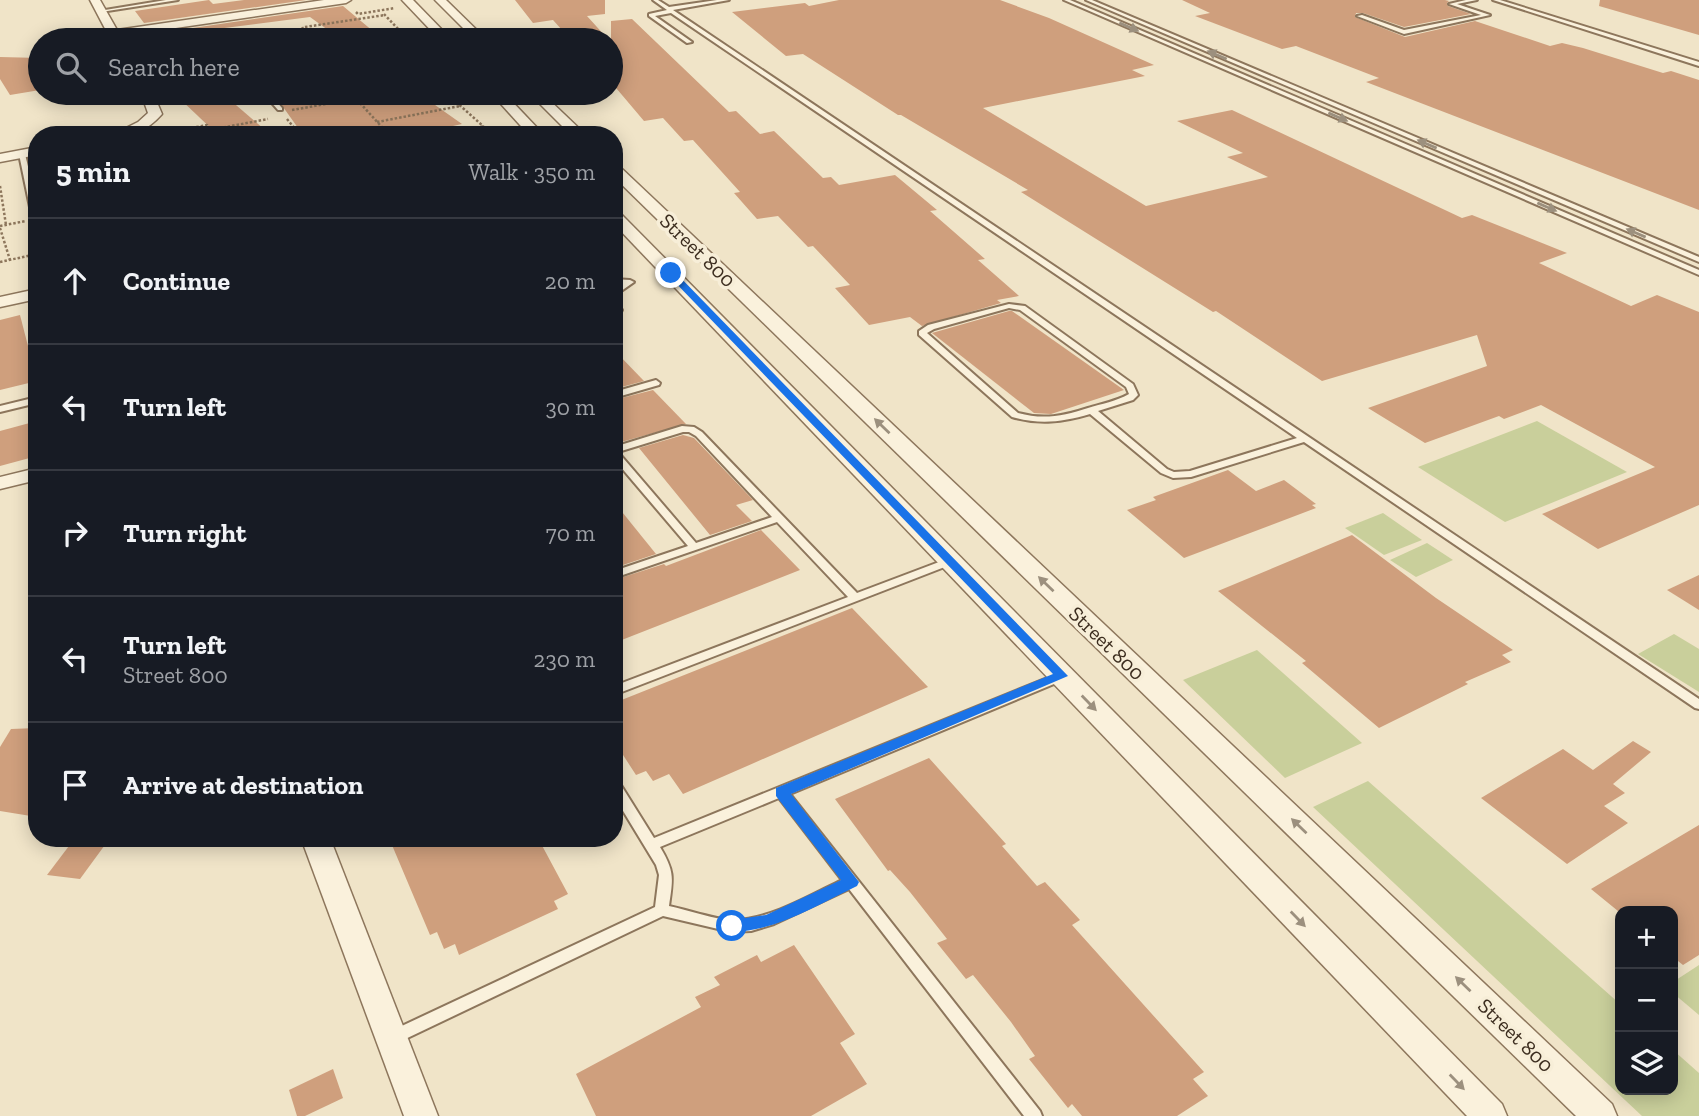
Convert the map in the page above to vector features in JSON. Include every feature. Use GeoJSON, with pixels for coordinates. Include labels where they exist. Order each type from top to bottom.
{"type":"FeatureCollection","features":[{"type":"Feature","properties":{"kind":"street"},"geometry":{"type":"LineString","coordinates":[[171,28],[345,0]]}},
{"type":"Feature","properties":{"kind":"street"},"geometry":{"type":"LineString","coordinates":[[440,0],[469,28]]}},
{"type":"Feature","properties":{"kind":"street"},"geometry":{"type":"LineString","coordinates":[[410,3],[434,28]]}},
{"type":"Feature","properties":{"kind":"street"},"geometry":{"type":"LineString","coordinates":[[98,5],[110,28]]}},
{"type":"Feature","properties":{"kind":"street"},"geometry":{"type":"LineString","coordinates":[[141,126],[155,114],[153,105]]}},
{"type":"Feature","properties":{"kind":"street"},"geometry":{"type":"LineString","coordinates":[[508,105],[528,126]]}},
{"type":"Feature","properties":{"kind":"street"},"geometry":{"type":"LineString","coordinates":[[548,105],[570,126]]}},
{"type":"Feature","properties":{"kind":"street"},"geometry":{"type":"LineString","coordinates":[[0,158],[28,153]]}},
{"type":"Feature","properties":{"kind":"street","name":"Street 800"},"geometry":{"type":"LineString","coordinates":[[623,178],[1600,1116]]}},
{"type":"Feature","properties":{"kind":"street","name":"Street 800"},"geometry":{"type":"LineString","coordinates":[[623,224],[1490,1116]]}},
{"type":"Feature","properties":{"kind":"street"},"geometry":{"type":"LineString","coordinates":[[0,287],[28,281]]}},
{"type":"Feature","properties":{"kind":"street"},"geometry":{"type":"LineString","coordinates":[[700,304],[744,294]]}},
{"type":"Feature","properties":{"kind":"street"},"geometry":{"type":"LineString","coordinates":[[0,302],[28,295]]}},
{"type":"Feature","properties":{"kind":"street"},"geometry":{"type":"LineString","coordinates":[[0,484],[28,476]]}},
{"type":"Feature","properties":{"kind":"street"},"geometry":{"type":"LineString","coordinates":[[318,847],[421,1116]]}},
{"type":"Feature","properties":{"kind":"lane"},"geometry":{"type":"LineString","coordinates":[[98,5],[177,0]]}},
{"type":"Feature","properties":{"kind":"lane"},"geometry":{"type":"LineString","coordinates":[[655,0],[1699,705]]}},
{"type":"Feature","properties":{"kind":"lane"},"geometry":{"type":"LineString","coordinates":[[689,42],[651,15],[727,0]]}},
{"type":"Feature","properties":{"kind":"lane"},"geometry":{"type":"LineString","coordinates":[[1066,0],[1699,272]]}},
{"type":"Feature","properties":{"kind":"lane"},"geometry":{"type":"LineString","coordinates":[[1088,0],[1699,260]]}},
{"type":"Feature","properties":{"kind":"lane"},"geometry":{"type":"LineString","coordinates":[[1360,16],[1404,32],[1487,16],[1451,4],[1475,0]]}},
{"type":"Feature","properties":{"kind":"lane"},"geometry":{"type":"LineString","coordinates":[[1495,0],[1699,64]]}},
{"type":"Feature","properties":{"kind":"lane"},"geometry":{"type":"LineString","coordinates":[[673,31],[696,28]]}},
{"type":"Feature","properties":{"kind":"lane"},"geometry":{"type":"LineString","coordinates":[[277,105],[281,110]]}},
{"type":"Feature","properties":{"kind":"lane"},"geometry":{"type":"LineString","coordinates":[[623,282],[631,282],[623,288]]}},
{"type":"Feature","properties":{"kind":"lane"},"geometry":{"type":"LineString","coordinates":[[1003,308],[1022,308],[1134,390],[1130,398],[1091,410],[1047,423],[1015,415],[922,333],[932,327],[1003,308]]}},
{"type":"Feature","properties":{"kind":"lane"},"geometry":{"type":"LineString","coordinates":[[623,392],[656,383]]}},
{"type":"Feature","properties":{"kind":"lane"},"geometry":{"type":"LineString","coordinates":[[0,409],[28,402]]}},
{"type":"Feature","properties":{"kind":"lane"},"geometry":{"type":"LineString","coordinates":[[1091,410],[1164,471],[1173,475],[1191,474],[1305,439]]}},
{"type":"Feature","properties":{"kind":"lane"},"geometry":{"type":"LineString","coordinates":[[623,448],[682,429],[691,429],[699,434],[855,598]]}},
{"type":"Feature","properties":{"kind":"lane"},"geometry":{"type":"LineString","coordinates":[[623,462],[694,547]]}},
{"type":"Feature","properties":{"kind":"lane"},"geometry":{"type":"LineString","coordinates":[[623,572],[779,518]]}},
{"type":"Feature","properties":{"kind":"lane"},"geometry":{"type":"LineString","coordinates":[[623,688],[951,561]]}},
{"type":"Feature","properties":{"kind":"lane"},"geometry":{"type":"LineString","coordinates":[[652,845],[1062,676]]}},
{"type":"Feature","properties":{"kind":"lane"},"geometry":{"type":"LineString","coordinates":[[781,792],[1034,1116]]}},
{"type":"Feature","properties":{"kind":"lane"},"geometry":{"type":"LineString","coordinates":[[623,799],[652,845],[666,875],[662,909]]}},
{"type":"Feature","properties":{"kind":"lane"},"geometry":{"type":"LineString","coordinates":[[392,1038],[662,909],[732,926],[751,925],[769,920],[852,882]]}},
{"type":"Feature","properties":{"kind":"path"},"geometry":{"type":"LineString","coordinates":[[345,0],[358,14],[410,3]]}},
{"type":"Feature","properties":{"kind":"path"},"geometry":{"type":"LineString","coordinates":[[381,10],[397,28]]}},
{"type":"Feature","properties":{"kind":"path"},"geometry":{"type":"LineString","coordinates":[[305,27],[384,15]]}},
{"type":"Feature","properties":{"kind":"path"},"geometry":{"type":"LineString","coordinates":[[281,110],[315,105]]}},
{"type":"Feature","properties":{"kind":"path"},"geometry":{"type":"LineString","coordinates":[[361,105],[381,126]]}},
{"type":"Feature","properties":{"kind":"path"},"geometry":{"type":"LineString","coordinates":[[377,122],[460,106],[483,126]]}},
{"type":"Feature","properties":{"kind":"path"},"geometry":{"type":"LineString","coordinates":[[231,126],[272,118]]}},
{"type":"Feature","properties":{"kind":"path"},"geometry":{"type":"LineString","coordinates":[[0,186],[6,225]]}},
{"type":"Feature","properties":{"kind":"path"},"geometry":{"type":"LineString","coordinates":[[10,260],[0,227],[28,218]]}},
{"type":"Feature","properties":{"kind":"path"},"geometry":{"type":"LineString","coordinates":[[0,262],[28,256]]}},
{"type":"Feature","properties":{"kind":"green space"},"geometry":{"type":"Polygon","coordinates":[[[1537,421],[1627,472],[1505,522],[1418,467],[1537,421]]]}},
{"type":"Feature","properties":{"kind":"green space"},"geometry":{"type":"Polygon","coordinates":[[[1383,513],[1422,540],[1384,555],[1345,528],[1383,513]]]}},
{"type":"Feature","properties":{"kind":"green space"},"geometry":{"type":"Polygon","coordinates":[[[1427,543],[1453,560],[1416,577],[1390,560],[1427,543]]]}},
{"type":"Feature","properties":{"kind":"green space"},"geometry":{"type":"Polygon","coordinates":[[[1674,634],[1699,649],[1699,692],[1638,654],[1674,634]]]}},
{"type":"Feature","properties":{"kind":"green space"},"geometry":{"type":"Polygon","coordinates":[[[1257,650],[1362,743],[1285,778],[1183,680],[1257,650]]]}},
{"type":"Feature","properties":{"kind":"green space"},"geometry":{"type":"Polygon","coordinates":[[[1368,781],[1615,1000],[1615,1091],[1313,807],[1368,781]]]}},
{"type":"Feature","properties":{"kind":"green space"},"geometry":{"type":"Polygon","coordinates":[[[1699,965],[1699,1015],[1678,997],[1678,979],[1699,965]]]}},
{"type":"Feature","properties":{"kind":"green space"},"geometry":{"type":"Polygon","coordinates":[[[1678,1054],[1699,1073],[1699,1116],[1642,1116],[1620,1095],[1678,1095],[1678,1054]]]}},
{"type":"Feature","properties":{"kind":"building"},"geometry":{"type":"Polygon","coordinates":[[[209,0],[213,4],[244,0],[306,0],[144,23],[135,11],[209,0]]]}},
{"type":"Feature","properties":{"kind":"building"},"geometry":{"type":"Polygon","coordinates":[[[515,0],[605,0],[605,14],[587,16],[598,28],[560,28],[553,20],[533,23],[515,0]]]}},
{"type":"Feature","properties":{"kind":"building"},"geometry":{"type":"Polygon","coordinates":[[[839,0],[1000,0],[1049,18],[1154,65],[1132,70],[1145,76],[983,108],[1146,206],[1268,177],[1227,157],[1243,153],[1177,121],[1232,110],[1462,218],[1472,215],[1567,253],[1539,263],[1631,306],[1657,295],[1699,312],[1699,505],[1598,549],[1542,514],[1655,467],[1541,405],[1504,419],[1499,416],[1425,443],[1368,408],[1487,366],[1477,335],[1322,381],[1216,311],[1213,312],[1021,192],[1028,190],[898,115],[803,54],[786,56],[732,12],[805,3],[809,6],[839,0]]]}},
{"type":"Feature","properties":{"kind":"building"},"geometry":{"type":"Polygon","coordinates":[[[1182,0],[1445,0],[1449,1],[1448,6],[1471,14],[1404,27],[1363,13],[1356,13],[1355,17],[1405,37],[1475,21],[1550,46],[1562,43],[1663,73],[1671,71],[1699,80],[1699,210],[1366,82],[1379,78],[1296,46],[1282,49],[1195,16],[1210,13],[1182,0]]]}},
{"type":"Feature","properties":{"kind":"building"},"geometry":{"type":"Polygon","coordinates":[[[1600,0],[1699,0],[1699,35],[1599,6],[1600,0]]]}},
{"type":"Feature","properties":{"kind":"building"},"geometry":{"type":"Polygon","coordinates":[[[343,6],[369,28],[325,28],[310,17],[224,28],[193,28],[343,6]]]}},
{"type":"Feature","properties":{"kind":"building"},"geometry":{"type":"Polygon","coordinates":[[[632,19],[729,112],[736,111],[760,134],[774,131],[823,178],[831,177],[839,185],[895,175],[937,210],[930,211],[985,259],[978,260],[1019,296],[997,300],[1001,303],[922,326],[910,317],[869,325],[835,288],[850,285],[813,246],[808,247],[778,216],[757,219],[734,193],[740,192],[693,140],[684,141],[663,118],[644,121],[623,96],[623,28],[611,28],[611,21],[632,19]]]}},
{"type":"Feature","properties":{"kind":"building"},"geometry":{"type":"Polygon","coordinates":[[[0,57],[28,58],[28,92],[10,95],[0,79],[0,57]]]}},
{"type":"Feature","properties":{"kind":"building"},"geometry":{"type":"Polygon","coordinates":[[[186,105],[236,105],[260,126],[209,126],[186,105]]]}},
{"type":"Feature","properties":{"kind":"building"},"geometry":{"type":"Polygon","coordinates":[[[282,105],[435,105],[462,124],[453,126],[297,126],[282,105]]]}},
{"type":"Feature","properties":{"kind":"building"},"geometry":{"type":"Polygon","coordinates":[[[1009,311],[1124,390],[1051,414],[1034,413],[932,333],[1009,311]]]}},
{"type":"Feature","properties":{"kind":"building"},"geometry":{"type":"Polygon","coordinates":[[[20,315],[28,346],[28,383],[0,390],[0,320],[20,315]]]}},
{"type":"Feature","properties":{"kind":"building"},"geometry":{"type":"Polygon","coordinates":[[[623,359],[644,381],[623,387],[623,359]]]}},
{"type":"Feature","properties":{"kind":"building"},"geometry":{"type":"Polygon","coordinates":[[[653,390],[686,424],[623,442],[623,398],[653,390]]]}},
{"type":"Feature","properties":{"kind":"building"},"geometry":{"type":"Polygon","coordinates":[[[28,423],[28,458],[0,466],[0,431],[28,423]]]}},
{"type":"Feature","properties":{"kind":"building"},"geometry":{"type":"Polygon","coordinates":[[[683,435],[694,438],[753,500],[736,505],[752,521],[710,535],[639,448],[683,435]]]}},
{"type":"Feature","properties":{"kind":"building"},"geometry":{"type":"Polygon","coordinates":[[[1228,470],[1256,491],[1284,480],[1316,504],[1312,505],[1316,508],[1184,558],[1127,510],[1156,500],[1153,497],[1228,470]]]}},
{"type":"Feature","properties":{"kind":"building"},"geometry":{"type":"Polygon","coordinates":[[[623,513],[656,554],[623,565],[623,513]]]}},
{"type":"Feature","properties":{"kind":"building"},"geometry":{"type":"Polygon","coordinates":[[[761,530],[800,570],[623,639],[623,577],[664,564],[666,566],[761,530]]]}},
{"type":"Feature","properties":{"kind":"building"},"geometry":{"type":"Polygon","coordinates":[[[1352,535],[1436,598],[1513,650],[1502,655],[1511,662],[1465,682],[1468,684],[1379,728],[1302,663],[1306,661],[1218,591],[1352,535]]]}},
{"type":"Feature","properties":{"kind":"building"},"geometry":{"type":"Polygon","coordinates":[[[1699,575],[1699,610],[1667,590],[1699,575]]]}},
{"type":"Feature","properties":{"kind":"building"},"geometry":{"type":"Polygon","coordinates":[[[852,608],[928,687],[683,794],[669,774],[653,781],[646,771],[636,775],[623,755],[623,699],[852,608]]]}},
{"type":"Feature","properties":{"kind":"building"},"geometry":{"type":"Polygon","coordinates":[[[28,728],[28,816],[0,811],[0,747],[11,729],[28,728]]]}},
{"type":"Feature","properties":{"kind":"building"},"geometry":{"type":"Polygon","coordinates":[[[1633,741],[1651,752],[1613,784],[1625,793],[1604,806],[1628,823],[1567,864],[1481,798],[1563,749],[1593,770],[1633,741]]]}},
{"type":"Feature","properties":{"kind":"building"},"geometry":{"type":"Polygon","coordinates":[[[929,758],[1006,844],[1002,846],[1037,886],[1045,882],[1080,920],[1072,925],[1204,1072],[1193,1079],[1208,1096],[1177,1116],[1082,1116],[1072,1104],[1068,1108],[1029,1059],[1035,1056],[1011,1022],[973,975],[966,979],[937,943],[947,939],[910,892],[890,870],[888,871],[835,799],[929,758]]]}},
{"type":"Feature","properties":{"kind":"building"},"geometry":{"type":"Polygon","coordinates":[[[1699,825],[1699,955],[1683,965],[1678,961],[1678,906],[1615,906],[1615,909],[1591,889],[1699,825]]]}},
{"type":"Feature","properties":{"kind":"building"},"geometry":{"type":"Polygon","coordinates":[[[68,847],[103,847],[80,879],[47,875],[68,847]]]}},
{"type":"Feature","properties":{"kind":"building"},"geometry":{"type":"Polygon","coordinates":[[[393,847],[543,847],[568,894],[554,901],[558,909],[459,955],[455,944],[444,949],[437,932],[430,935],[393,847]]]}},
{"type":"Feature","properties":{"kind":"building"},"geometry":{"type":"Polygon","coordinates":[[[794,945],[855,1034],[840,1043],[867,1084],[811,1116],[596,1116],[576,1074],[701,1007],[695,997],[720,985],[714,977],[757,955],[761,962],[794,945]]]}},
{"type":"Feature","properties":{"kind":"building"},"geometry":{"type":"Polygon","coordinates":[[[333,1069],[343,1098],[305,1116],[297,1116],[289,1090],[333,1069]]]}},
{"type":"Feature","properties":{"kind":"route"},"geometry":{"type":"LineString","coordinates":[[671,273],[1062,676],[781,792],[852,882],[769,920],[732,926]]}}]}
